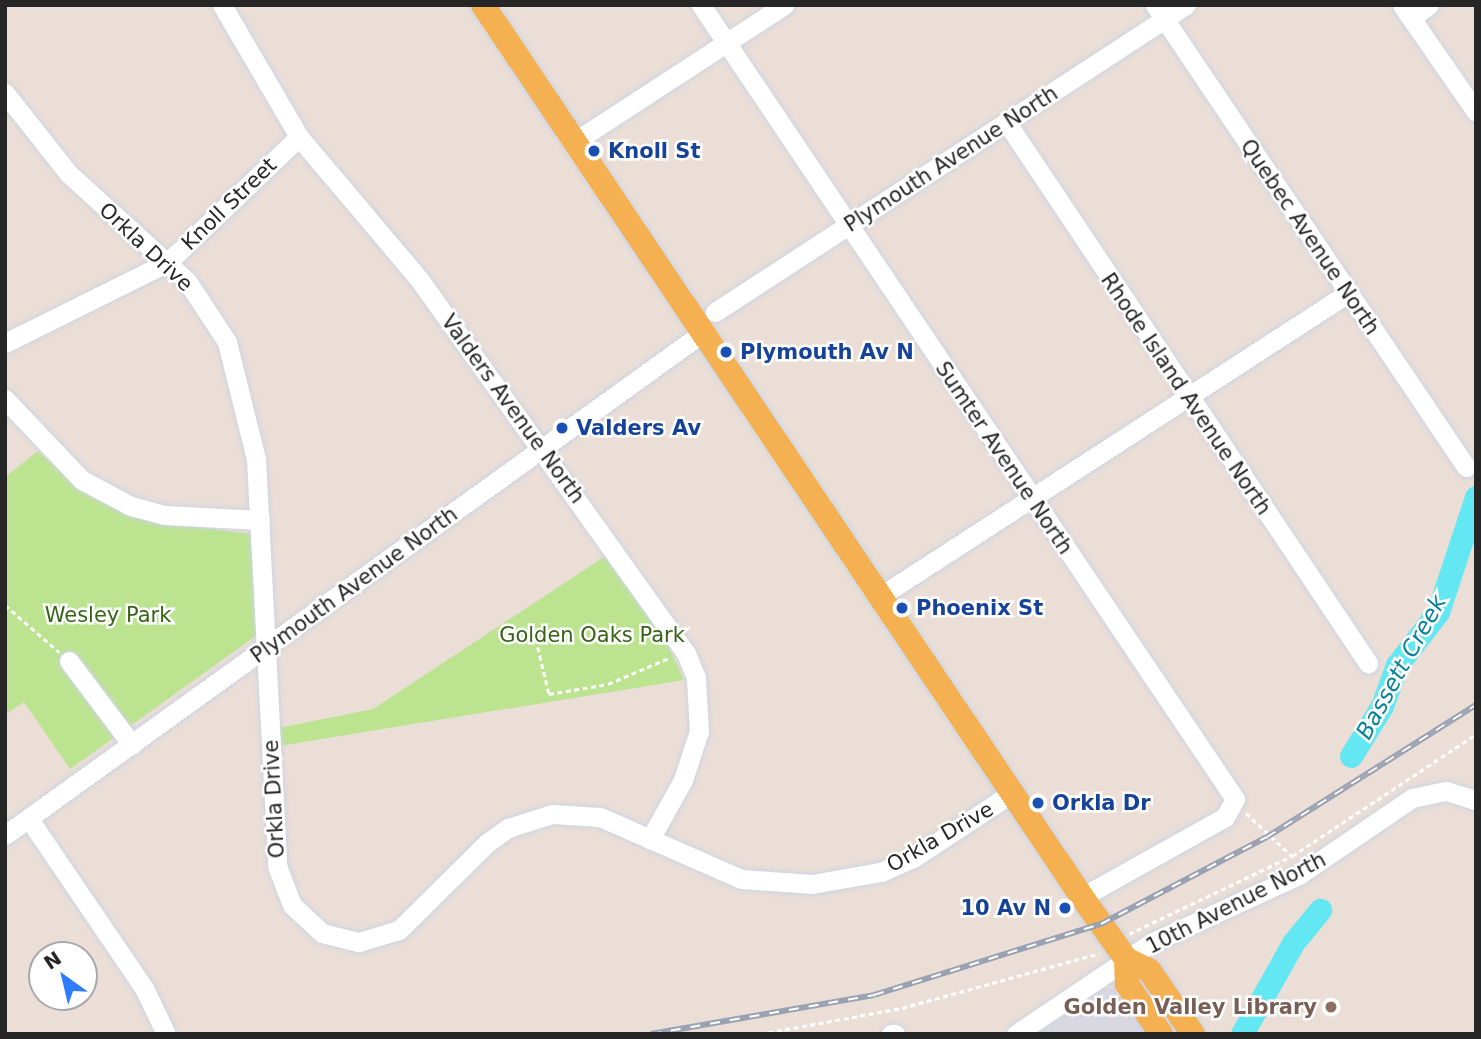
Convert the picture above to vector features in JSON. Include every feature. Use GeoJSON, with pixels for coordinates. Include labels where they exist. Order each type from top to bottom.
{"type":"FeatureCollection","features":[{"type":"Feature","properties":{"kind":"main road"},"geometry":{"type":"LineString","coordinates":[[483,5],[701,334],[1082,897],[1121,951],[1149,970],[1193,1034]]}},
{"type":"Feature","properties":{"kind":"main road"},"geometry":{"type":"LineString","coordinates":[[1121,951],[1127,984],[1161,1034]]}},
{"type":"Feature","properties":{"kind":"street","name":"Valders Avenue North"},"geometry":{"type":"LineString","coordinates":[[222,5],[299,137],[402,258],[543,449],[686,653],[696,678],[699,731],[683,780],[650,839]]}},
{"type":"Feature","properties":{"kind":"street","name":"Sumter Avenue North"},"geometry":{"type":"LineString","coordinates":[[701,5],[1234,806]]}},
{"type":"Feature","properties":{"kind":"street"},"geometry":{"type":"LineString","coordinates":[[574,142],[784,5]]}},
{"type":"Feature","properties":{"kind":"street","name":"Plymouth Avenue North"},"geometry":{"type":"LineString","coordinates":[[715,312],[1007,123],[1160,12],[1186,5]]}},
{"type":"Feature","properties":{"kind":"street"},"geometry":{"type":"LineString","coordinates":[[1429,5],[1406,12],[1476,112]]}},
{"type":"Feature","properties":{"kind":"street","name":"Quebec Avenue North"},"geometry":{"type":"LineString","coordinates":[[1160,12],[1466,467]]}},
{"type":"Feature","properties":{"kind":"street","name":"Orkla Drive"},"geometry":{"type":"LineString","coordinates":[[5,93],[69,174],[168,262],[207,306],[242,383],[260,520],[269,646],[277,866],[292,905],[322,933],[359,942],[399,930],[487,844],[527,820],[576,813],[650,839],[741,880],[847,880],[913,858],[1012,793]]}},
{"type":"Feature","properties":{"kind":"street","name":"Rhode Island Avenue North"},"geometry":{"type":"LineString","coordinates":[[1007,123],[1187,397],[1368,663]]}},
{"type":"Feature","properties":{"kind":"street","name":"Knoll Street"},"geometry":{"type":"LineString","coordinates":[[5,342],[168,262],[299,137]]}},
{"type":"Feature","properties":{"kind":"street"},"geometry":{"type":"LineString","coordinates":[[879,597],[1348,293]]}},
{"type":"Feature","properties":{"kind":"street","name":"Plymouth Avenue North"},"geometry":{"type":"LineString","coordinates":[[5,835],[701,334]]}},
{"type":"Feature","properties":{"kind":"street"},"geometry":{"type":"LineString","coordinates":[[5,399],[82,480],[131,506],[165,515],[260,520]]}},
{"type":"Feature","properties":{"kind":"street"},"geometry":{"type":"LineString","coordinates":[[69,661],[132,745]]}},
{"type":"Feature","properties":{"kind":"street","name":"10th Avenue North"},"geometry":{"type":"LineString","coordinates":[[1016,1034],[1121,951],[1299,875],[1412,798],[1469,796]]}},
{"type":"Feature","properties":{"kind":"street"},"geometry":{"type":"LineString","coordinates":[[1082,897],[1234,806]]}},
{"type":"Feature","properties":{"kind":"street"},"geometry":{"type":"LineString","coordinates":[[29,819],[144,988],[166,1034]]}},
{"type":"Feature","properties":{"kind":"path"},"geometry":{"type":"LineString","coordinates":[[5,605],[69,661]]}},
{"type":"Feature","properties":{"kind":"path"},"geometry":{"type":"LineString","coordinates":[[538,647],[549,694],[608,684],[686,653]]}},
{"type":"Feature","properties":{"kind":"path"},"geometry":{"type":"LineString","coordinates":[[760,1034],[902,1008],[1121,951],[1180,905],[1292,856],[1476,734]]}},
{"type":"Feature","properties":{"kind":"path"},"geometry":{"type":"LineString","coordinates":[[1234,806],[1292,856]]}},
{"type":"Feature","properties":{"kind":"shaded area"},"geometry":{"type":"Polygon","coordinates":[[[1112,988],[1152,1034],[1037,1034],[1101,990],[1112,988]]]}},
{"type":"Feature","properties":{"kind":"green space","name":"Wesley Park"},"geometry":{"type":"Polygon","coordinates":[[[38,451],[76,486],[167,523],[251,534],[260,633],[70,769],[24,702],[5,715],[5,477],[38,451]]]}},
{"type":"Feature","properties":{"kind":"green space","name":"Golden Oaks Park"},"geometry":{"type":"Polygon","coordinates":[[[607,555],[662,632],[684,680],[279,746],[279,728],[373,709],[607,555]]]}},
{"type":"Feature","properties":{"kind":"waterway","name":"Bassett Creek"},"geometry":{"type":"LineString","coordinates":[[1351,756],[1382,706],[1397,665],[1438,612],[1476,497]]}},
{"type":"Feature","properties":{"kind":"waterway","name":"Bassett Creek"},"geometry":{"type":"LineString","coordinates":[[1242,1034],[1293,943],[1320,910]]}},
{"type":"Feature","properties":{"kind":"railway"},"geometry":{"type":"LineString","coordinates":[[651,1034],[874,995],[1101,924],[1267,837],[1476,705]]}},
{"type":"Feature","properties":{"kind":"place","name":"Knoll St"},"geometry":{"type":"Point","coordinates":[594,151]}},
{"type":"Feature","properties":{"kind":"place","name":"Plymouth Av N"},"geometry":{"type":"Point","coordinates":[726,352]}},
{"type":"Feature","properties":{"kind":"place","name":"Valders Av"},"geometry":{"type":"Point","coordinates":[562,428]}},
{"type":"Feature","properties":{"kind":"place","name":"Phoenix St"},"geometry":{"type":"Point","coordinates":[902,608]}},
{"type":"Feature","properties":{"kind":"place","name":"Orkla Dr"},"geometry":{"type":"Point","coordinates":[1038,803]}},
{"type":"Feature","properties":{"kind":"place","name":"10 Av N"},"geometry":{"type":"Point","coordinates":[1065,908]}},
{"type":"Feature","properties":{"kind":"place","name":"Golden Valley Library"},"geometry":{"type":"Point","coordinates":[1331,1007]}}]}
